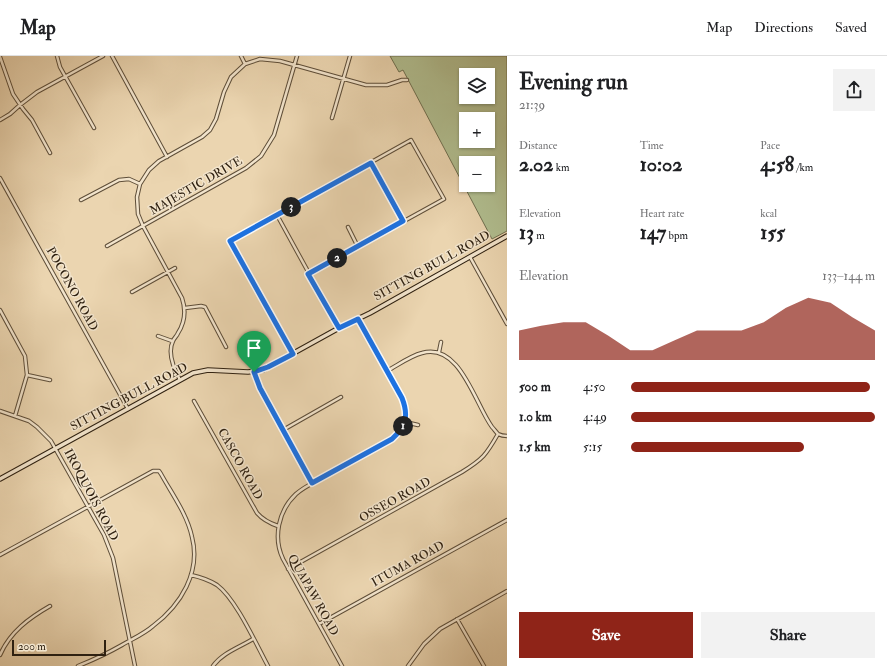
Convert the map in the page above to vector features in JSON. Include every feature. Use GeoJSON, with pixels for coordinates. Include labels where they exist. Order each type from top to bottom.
{"type":"FeatureCollection","features":[{"type":"Feature","properties":{"kind":"street"},"geometry":{"type":"LineString","coordinates":[[57,56],[65,77],[94,128]]}},
{"type":"Feature","properties":{"kind":"street"},"geometry":{"type":"LineString","coordinates":[[0,120],[10,114],[20,104],[37,92],[103,56]]}},
{"type":"Feature","properties":{"kind":"street"},"geometry":{"type":"LineString","coordinates":[[112,56],[167,157]]}},
{"type":"Feature","properties":{"kind":"street"},"geometry":{"type":"LineString","coordinates":[[241,56],[245,64]]}},
{"type":"Feature","properties":{"kind":"street","name":"MAJESTIC DRIVE"},"geometry":{"type":"LineString","coordinates":[[107,246],[246,168],[261,156],[274,134],[296,56]]}},
{"type":"Feature","properties":{"kind":"street"},"geometry":{"type":"LineString","coordinates":[[332,118],[350,56]]}},
{"type":"Feature","properties":{"kind":"street"},"geometry":{"type":"LineString","coordinates":[[0,57],[14,94],[32,120],[50,153]]}},
{"type":"Feature","properties":{"kind":"street"},"geometry":{"type":"LineString","coordinates":[[180,380],[172,362],[171,351],[172,341],[179,332],[184,320],[186,308],[138,214],[137,197],[140,184],[149,170],[159,161],[202,137],[210,130],[216,119],[224,92],[231,76],[245,64],[260,59],[280,61],[366,85],[387,86],[402,80],[407,80]]}},
{"type":"Feature","properties":{"kind":"street"},"geometry":{"type":"LineString","coordinates":[[293,354],[230,241],[412,140],[444,199],[308,274]]}},
{"type":"Feature","properties":{"kind":"street"},"geometry":{"type":"LineString","coordinates":[[371,163],[403,221]]}},
{"type":"Feature","properties":{"kind":"street","name":"POCONO ROAD"},"geometry":{"type":"LineString","coordinates":[[0,178],[128,408]]}},
{"type":"Feature","properties":{"kind":"street"},"geometry":{"type":"LineString","coordinates":[[81,200],[119,180],[129,179],[140,184]]}},
{"type":"Feature","properties":{"kind":"street"},"geometry":{"type":"LineString","coordinates":[[276,215],[339,328]]}},
{"type":"Feature","properties":{"kind":"street"},"geometry":{"type":"LineString","coordinates":[[348,227],[358,247]]}},
{"type":"Feature","properties":{"kind":"street","name":"SITTING BULL ROAD"},"geometry":{"type":"LineString","coordinates":[[0,479],[194,373],[203,371],[254,372],[268,367],[507,236]]}},
{"type":"Feature","properties":{"kind":"street"},"geometry":{"type":"LineString","coordinates":[[470,257],[507,324]]}},
{"type":"Feature","properties":{"kind":"street"},"geometry":{"type":"LineString","coordinates":[[132,292],[175,268]]}},
{"type":"Feature","properties":{"kind":"street"},"geometry":{"type":"LineString","coordinates":[[186,308],[201,306],[205,307],[226,347]]}},
{"type":"Feature","properties":{"kind":"street"},"geometry":{"type":"LineString","coordinates":[[0,310],[25,356],[27,375],[15,416]]}},
{"type":"Feature","properties":{"kind":"street"},"geometry":{"type":"LineString","coordinates":[[358,319],[404,404],[406,414],[405,422],[418,425]]}},
{"type":"Feature","properties":{"kind":"street"},"geometry":{"type":"LineString","coordinates":[[158,336],[172,341]]}},
{"type":"Feature","properties":{"kind":"street"},"geometry":{"type":"LineString","coordinates":[[439,352],[441,342]]}},
{"type":"Feature","properties":{"kind":"street"},"geometry":{"type":"LineString","coordinates":[[387,371],[422,352],[439,352],[457,365],[487,420],[498,434],[507,436]]}},
{"type":"Feature","properties":{"kind":"street"},"geometry":{"type":"LineString","coordinates":[[254,372],[260,388],[312,483]]}},
{"type":"Feature","properties":{"kind":"street"},"geometry":{"type":"LineString","coordinates":[[27,375],[50,380]]}},
{"type":"Feature","properties":{"kind":"street"},"geometry":{"type":"LineString","coordinates":[[283,430],[341,398]]}},
{"type":"Feature","properties":{"kind":"street","name":"CASCO ROAD"},"geometry":{"type":"LineString","coordinates":[[194,401],[257,513],[266,521],[278,526]]}},
{"type":"Feature","properties":{"kind":"street","name":"IROQUOIS ROAD"},"geometry":{"type":"LineString","coordinates":[[0,411],[29,421],[37,426],[48,437],[56,448],[104,535],[113,558],[135,666]]}},
{"type":"Feature","properties":{"kind":"street","name":"QUAPAW ROAD"},"geometry":{"type":"LineString","coordinates":[[342,666],[280,552],[278,544],[278,526],[280,517],[296,494],[312,483],[392,439],[402,429],[405,422]]}},
{"type":"Feature","properties":{"kind":"street","name":"OSSEO ROAD"},"geometry":{"type":"LineString","coordinates":[[288,569],[481,461],[489,451],[498,434]]}},
{"type":"Feature","properties":{"kind":"street"},"geometry":{"type":"LineString","coordinates":[[0,556],[153,471],[159,471],[190,528],[194,547],[191,574],[183,594],[171,610],[152,627],[94,659],[78,666]]}},
{"type":"Feature","properties":{"kind":"street","name":"ITUMA ROAD"},"geometry":{"type":"LineString","coordinates":[[319,624],[507,520]]}},
{"type":"Feature","properties":{"kind":"street"},"geometry":{"type":"LineString","coordinates":[[191,574],[207,580],[223,591],[237,608],[268,666]]}},
{"type":"Feature","properties":{"kind":"street"},"geometry":{"type":"LineString","coordinates":[[408,666],[431,636],[457,619],[507,591]]}},
{"type":"Feature","properties":{"kind":"street"},"geometry":{"type":"LineString","coordinates":[[0,655],[14,632],[35,614],[50,606]]}},
{"type":"Feature","properties":{"kind":"street"},"geometry":{"type":"LineString","coordinates":[[457,619],[484,666]]}},
{"type":"Feature","properties":{"kind":"street"},"geometry":{"type":"LineString","coordinates":[[212,666],[226,654],[253,639]]}},
{"type":"Feature","properties":{"kind":"green space"},"geometry":{"type":"Polygon","coordinates":[[[390,56],[507,56],[507,231],[492,239],[467,192],[495,192],[495,156],[459,156],[459,176],[403,70],[399,72],[390,56]]]}},
{"type":"Feature","properties":{"kind":"route"},"geometry":{"type":"LineString","coordinates":[[371,163],[403,221],[308,274],[339,328],[358,319],[402,398],[406,408],[405,422],[402,429],[392,439],[312,483],[260,388],[254,372],[268,367],[293,354],[230,241],[371,163]]}}]}
